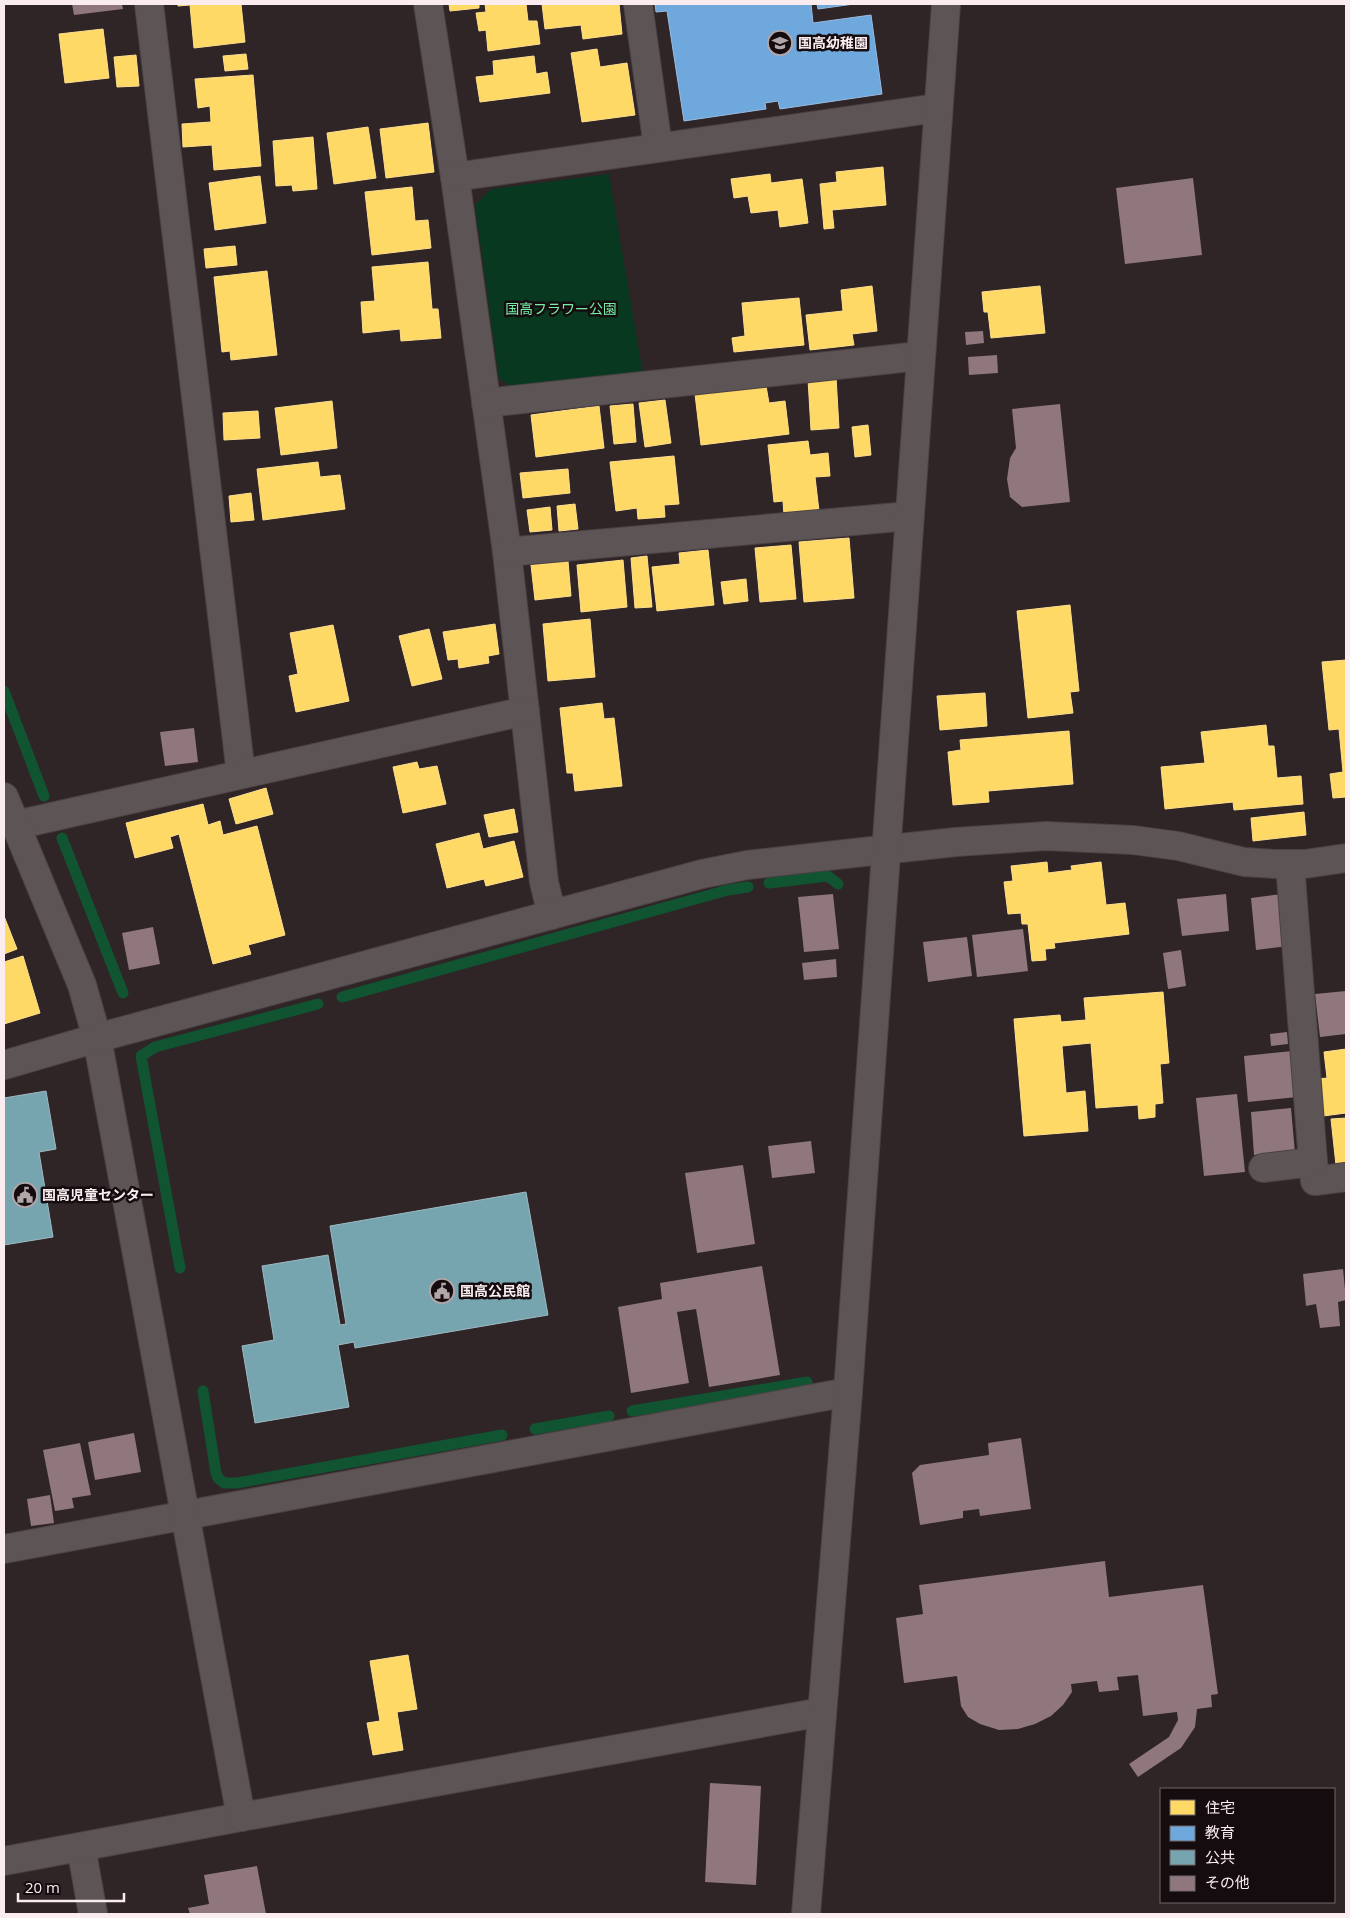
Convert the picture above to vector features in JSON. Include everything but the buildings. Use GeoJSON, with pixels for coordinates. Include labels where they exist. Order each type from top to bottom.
{"type":"FeatureCollection","features":[{"type":"Feature","properties":{"kind":"street"},"geometry":{"type":"LineString","coordinates":[[149,4],[241,774]]}},
{"type":"Feature","properties":{"kind":"street"},"geometry":{"type":"LineString","coordinates":[[428,4],[455,176],[507,552],[544,882],[552,915]]}},
{"type":"Feature","properties":{"kind":"street"},"geometry":{"type":"LineString","coordinates":[[638,4],[658,148]]}},
{"type":"Feature","properties":{"kind":"street"},"geometry":{"type":"LineString","coordinates":[[806,1914],[848,1392],[937,108],[946,4]]}},
{"type":"Feature","properties":{"kind":"street"},"geometry":{"type":"LineString","coordinates":[[455,176],[937,108]]}},
{"type":"Feature","properties":{"kind":"street"},"geometry":{"type":"LineString","coordinates":[[486,403],[920,356]]}},
{"type":"Feature","properties":{"kind":"street"},"geometry":{"type":"LineString","coordinates":[[507,552],[909,516]]}},
{"type":"Feature","properties":{"kind":"street"},"geometry":{"type":"LineString","coordinates":[[16,825],[524,711]]}},
{"type":"Feature","properties":{"kind":"street"},"geometry":{"type":"LineString","coordinates":[[4,797],[82,985],[97,1038],[242,1818]]}},
{"type":"Feature","properties":{"kind":"street"},"geometry":{"type":"LineString","coordinates":[[4,1065],[97,1038],[723,869],[988,840],[1075,836],[1161,843],[1244,862],[1305,864],[1346,858]]}},
{"type":"Feature","properties":{"kind":"street"},"geometry":{"type":"LineString","coordinates":[[1290,864],[1315,1181],[1346,1177]]}},
{"type":"Feature","properties":{"kind":"street"},"geometry":{"type":"LineString","coordinates":[[1263,1168],[1313,1162]]}},
{"type":"Feature","properties":{"kind":"street"},"geometry":{"type":"LineString","coordinates":[[4,1549],[848,1392]]}},
{"type":"Feature","properties":{"kind":"street"},"geometry":{"type":"LineString","coordinates":[[4,1861],[822,1712]]}},
{"type":"Feature","properties":{"kind":"street"},"geometry":{"type":"LineString","coordinates":[[81,1846],[93,1914]]}},
{"type":"Feature","properties":{"kind":"green space","name":"国高フラワー公園"},"geometry":{"type":"Polygon","coordinates":[[[609,174],[643,374],[514,388],[499,379],[475,205],[491,189],[609,174]]]}},
{"type":"Feature","properties":{"kind":"waterway"},"geometry":{"type":"LineString","coordinates":[[4,691],[44,796]]}},
{"type":"Feature","properties":{"kind":"waterway"},"geometry":{"type":"LineString","coordinates":[[62,838],[123,993]]}},
{"type":"Feature","properties":{"kind":"waterway"},"geometry":{"type":"LineString","coordinates":[[769,883],[828,876],[838,884]]}},
{"type":"Feature","properties":{"kind":"waterway"},"geometry":{"type":"LineString","coordinates":[[342,997],[728,890],[748,887]]}},
{"type":"Feature","properties":{"kind":"waterway"},"geometry":{"type":"LineString","coordinates":[[180,1268],[141,1056],[155,1047],[318,1004]]}},
{"type":"Feature","properties":{"kind":"waterway"},"geometry":{"type":"LineString","coordinates":[[632,1411],[807,1382]]}},
{"type":"Feature","properties":{"kind":"waterway"},"geometry":{"type":"LineString","coordinates":[[203,1391],[216,1473],[218,1478],[224,1483],[237,1483],[502,1435]]}},
{"type":"Feature","properties":{"kind":"waterway"},"geometry":{"type":"LineString","coordinates":[[535,1429],[609,1416]]}},
{"type":"Feature","properties":{"kind":"place","name":"国高幼稚園"},"geometry":{"type":"Point","coordinates":[780,43]}},
{"type":"Feature","properties":{"kind":"place","name":"国高児童センター"},"geometry":{"type":"Point","coordinates":[25,1195]}},
{"type":"Feature","properties":{"kind":"place","name":"国高公民館"},"geometry":{"type":"Point","coordinates":[442,1291]}}]}
